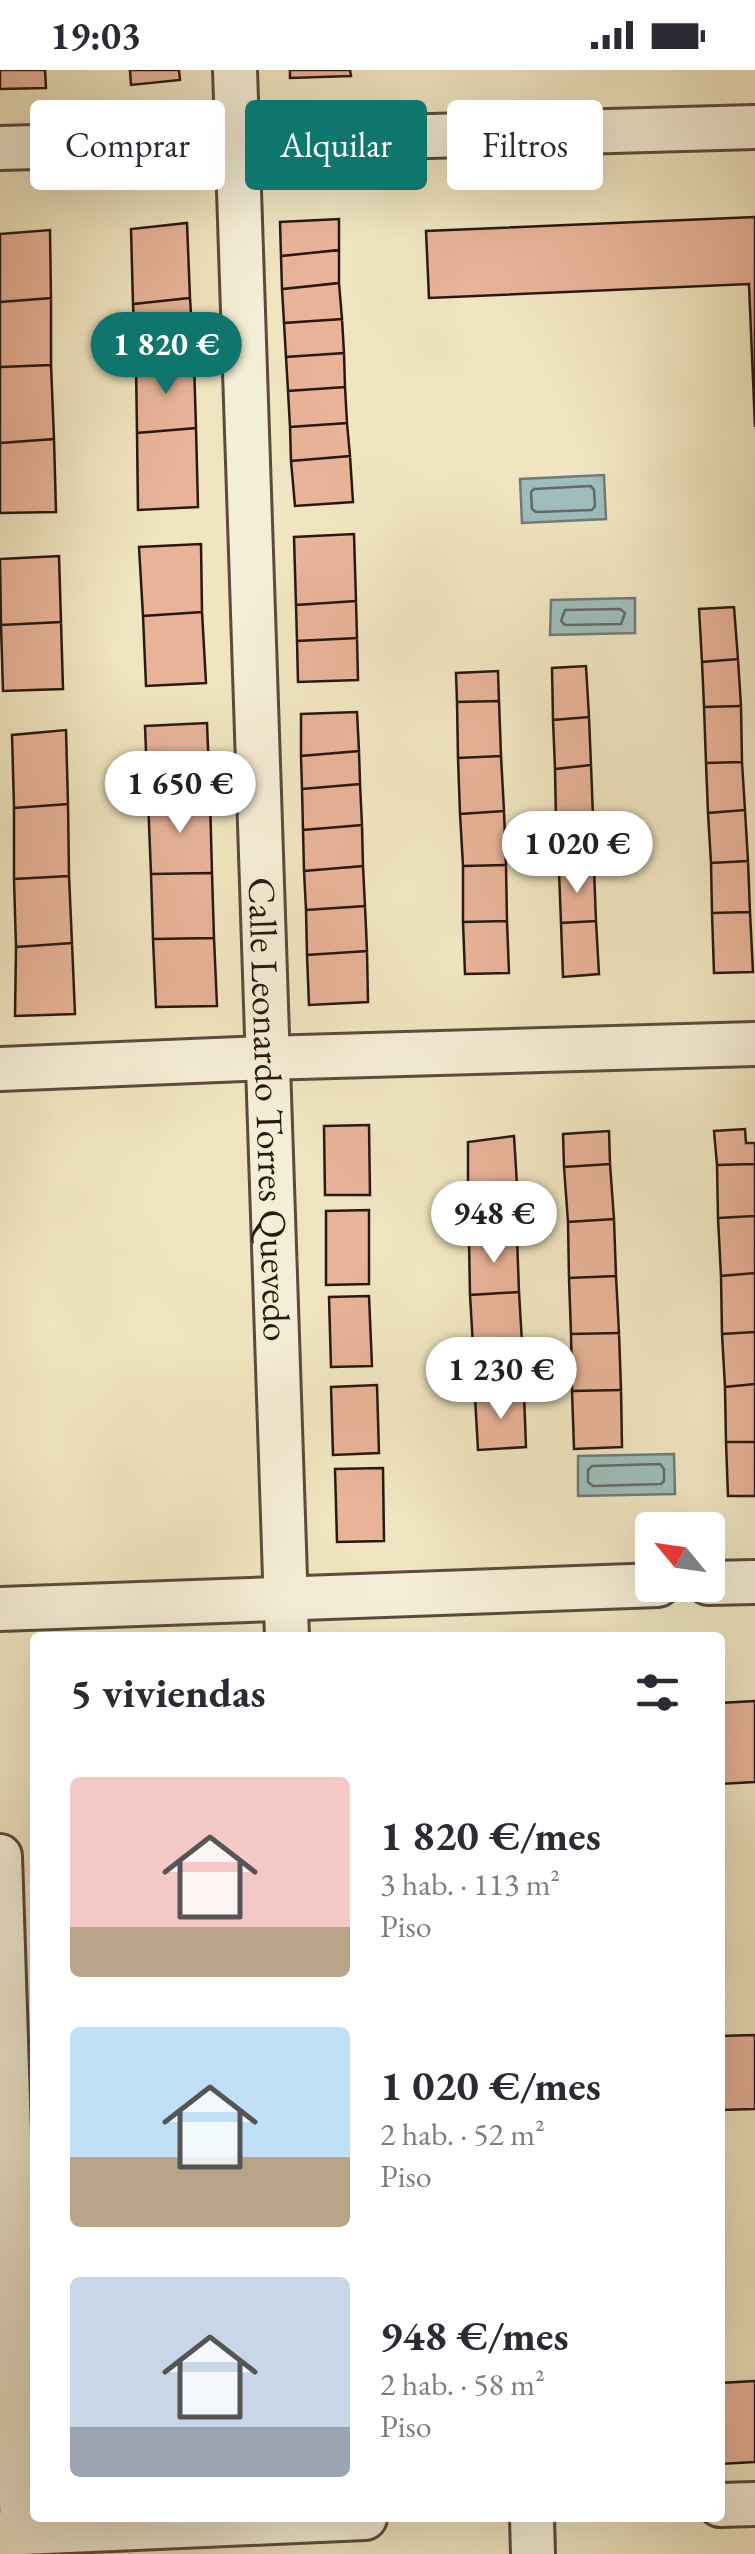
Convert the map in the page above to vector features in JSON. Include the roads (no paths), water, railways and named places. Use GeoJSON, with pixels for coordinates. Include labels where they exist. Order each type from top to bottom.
{"type":"FeatureCollection","features":[{"type":"Feature","properties":{"kind":"street","name":"Calle Leonardo Torres Quevedo"},"geometry":{"type":"LineString","coordinates":[[235,70],[286,1617]]}},
{"type":"Feature","properties":{"kind":"street"},"geometry":{"type":"LineString","coordinates":[[0,148],[755,127]]}},
{"type":"Feature","properties":{"kind":"street"},"geometry":{"type":"LineString","coordinates":[[0,1069],[755,1044]]}},
{"type":"Feature","properties":{"kind":"street"},"geometry":{"type":"LineString","coordinates":[[725,1583],[755,1582]]}},
{"type":"Feature","properties":{"kind":"street"},"geometry":{"type":"LineString","coordinates":[[0,1609],[286,1617],[635,1587]]}},
{"type":"Feature","properties":{"kind":"street"},"geometry":{"type":"LineString","coordinates":[[0,1856],[11,2534],[242,2538],[303,2522]]}},
{"type":"Feature","properties":{"kind":"street"},"geometry":{"type":"LineString","coordinates":[[725,2505],[755,2504]]}},
{"type":"Feature","properties":{"kind":"street"},"geometry":{"type":"LineString","coordinates":[[532,2522],[534,2554]]}},
{"type":"Feature","properties":{"kind":"water"},"geometry":{"type":"Polygon","coordinates":[[[604,475],[606,519],[522,523],[520,479],[604,475]]]}},
{"type":"Feature","properties":{"kind":"water"},"geometry":{"type":"Polygon","coordinates":[[[635,598],[635,633],[550,635],[551,600],[635,598]]]}},
{"type":"Feature","properties":{"kind":"water"},"geometry":{"type":"Polygon","coordinates":[[[674,1454],[675,1494],[578,1496],[578,1456],[674,1454]]]}}]}
